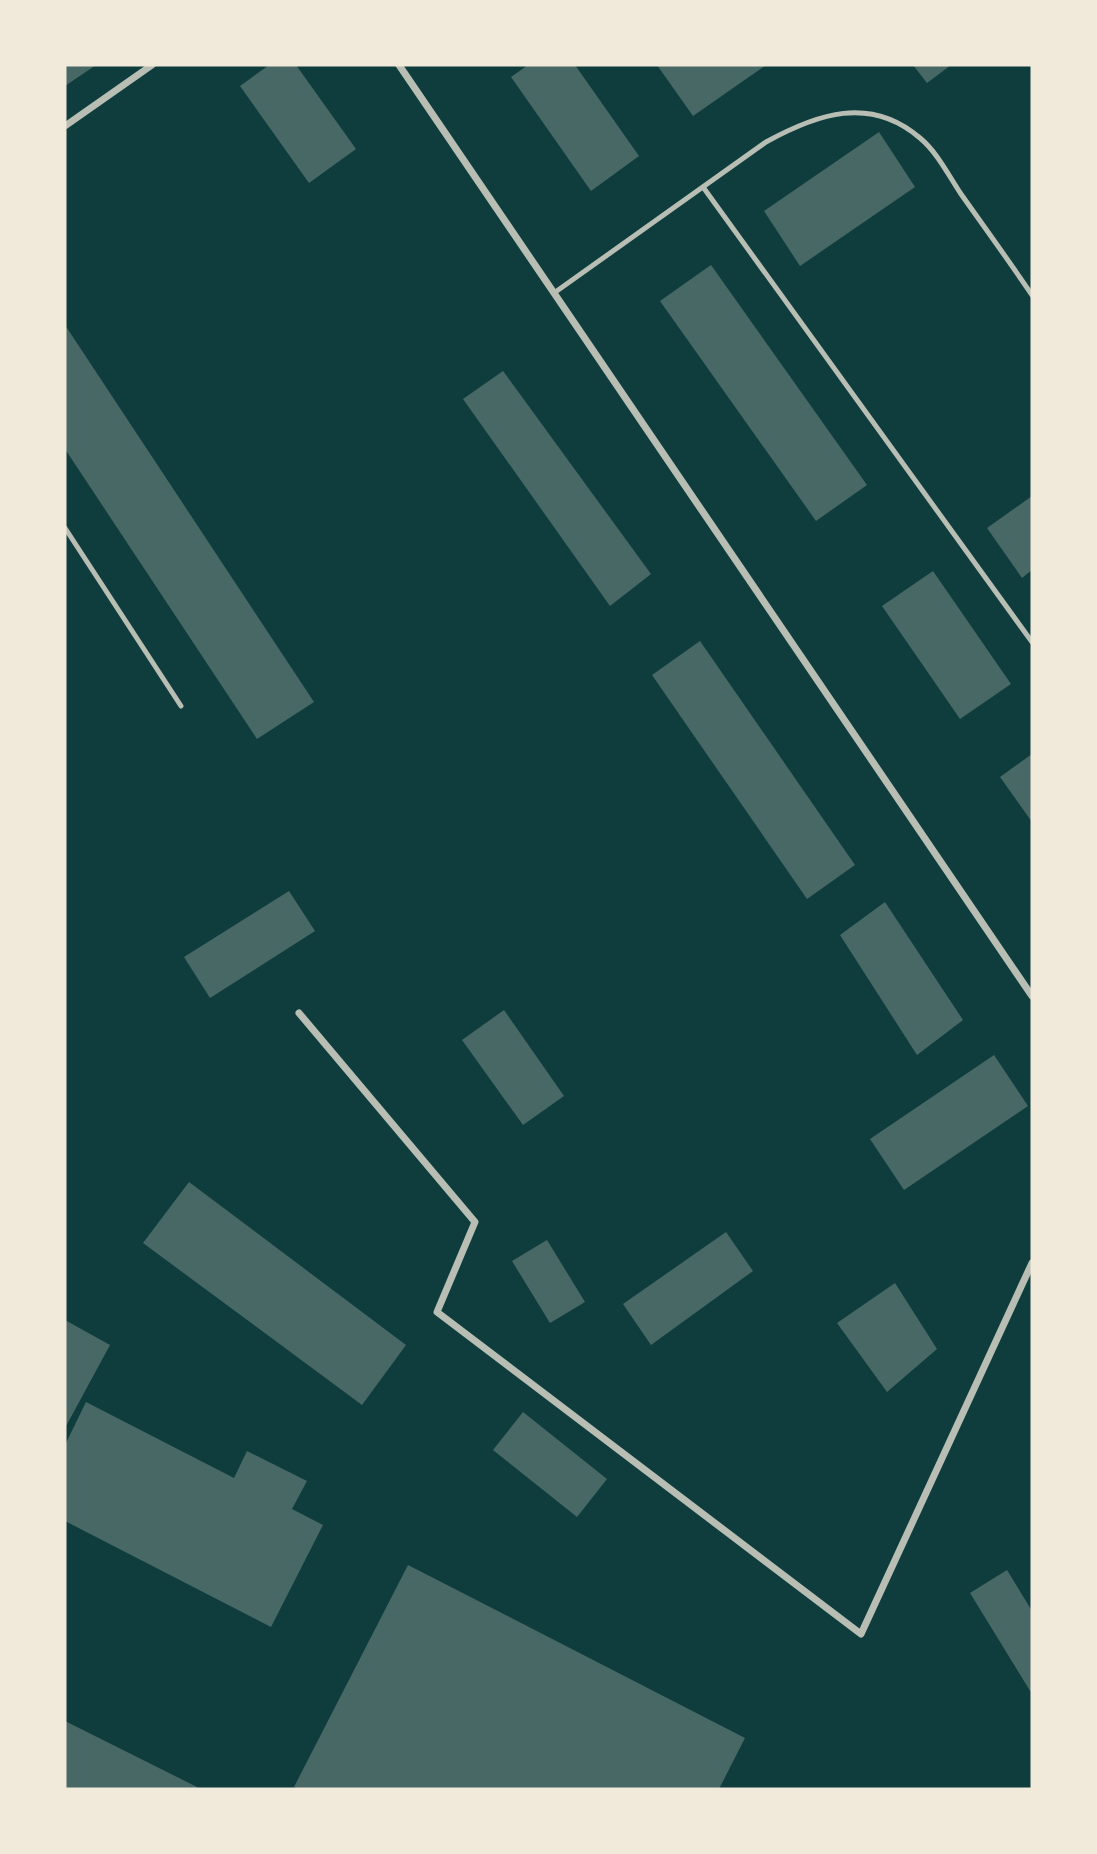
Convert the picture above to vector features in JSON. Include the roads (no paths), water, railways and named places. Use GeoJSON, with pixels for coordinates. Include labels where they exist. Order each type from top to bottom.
{"type":"FeatureCollection","features":[{"type":"Feature","properties":{"kind":"street"},"geometry":{"type":"LineString","coordinates":[[65,126],[152,65]]}},
{"type":"Feature","properties":{"kind":"street"},"geometry":{"type":"LineString","coordinates":[[399,65],[1032,996]]}},
{"type":"Feature","properties":{"kind":"street"},"geometry":{"type":"LineString","coordinates":[[299,1013],[475,1222],[438,1312],[861,1634],[1032,1263]]}},
{"type":"Feature","properties":{"kind":"lane"},"geometry":{"type":"LineString","coordinates":[[554,293],[766,142],[792,128],[837,113],[859,112],[877,115],[901,125],[922,139],[1032,295]]}},
{"type":"Feature","properties":{"kind":"lane"},"geometry":{"type":"LineString","coordinates":[[703,187],[1032,642]]}},
{"type":"Feature","properties":{"kind":"lane"},"geometry":{"type":"LineString","coordinates":[[65,528],[181,706]]}}]}
